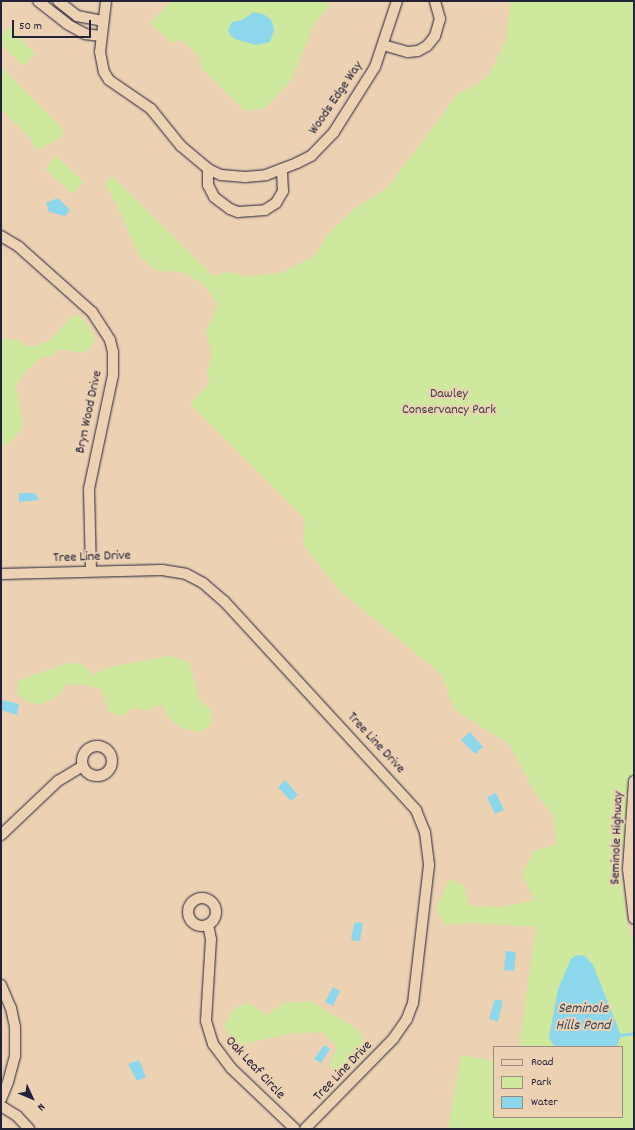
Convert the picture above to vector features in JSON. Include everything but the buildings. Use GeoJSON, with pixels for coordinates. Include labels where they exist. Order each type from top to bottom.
{"type":"FeatureCollection","features":[{"type":"Feature","properties":{"kind":"street"},"geometry":{"type":"LineString","coordinates":[[38,1],[67,24],[86,34],[101,36]]}},
{"type":"Feature","properties":{"kind":"street"},"geometry":{"type":"LineString","coordinates":[[58,1],[77,16],[103,21]]}},
{"type":"Feature","properties":{"kind":"street","name":"Woods Edge Way"},"geometry":{"type":"LineString","coordinates":[[106,1],[101,36],[101,62],[109,80],[151,109],[181,146],[208,169],[221,175],[245,177],[266,175],[311,156],[334,132],[375,67],[384,45],[397,1]]}},
{"type":"Feature","properties":{"kind":"street"},"geometry":{"type":"LineString","coordinates":[[384,45],[408,52],[418,51],[427,46],[435,36],[440,19],[435,1]]}},
{"type":"Feature","properties":{"kind":"street"},"geometry":{"type":"LineString","coordinates":[[208,169],[208,184],[214,197],[222,204],[238,212],[265,210],[276,203],[283,191],[282,169]]}},
{"type":"Feature","properties":{"kind":"street","name":"Bryn Wood Drive"},"geometry":{"type":"LineString","coordinates":[[1,236],[19,247],[92,312],[110,340],[113,352],[113,375],[89,489],[90,570]]}},
{"type":"Feature","properties":{"kind":"street","name":"Tree Line Drive"},"geometry":{"type":"LineString","coordinates":[[1,574],[90,570],[176,571],[211,588],[400,790],[421,822],[427,843],[429,865],[413,1003],[407,1019],[393,1039],[305,1129]]}},
{"type":"Feature","properties":{"kind":"street"},"geometry":{"type":"LineString","coordinates":[[1,835],[58,781],[83,766]]}},
{"type":"Feature","properties":{"kind":"street","name":"Seminole Highway"},"geometry":{"type":"LineString","coordinates":[[634,781],[628,869],[634,919]]}},
{"type":"Feature","properties":{"kind":"street","name":"Oak Leaf Circle"},"geometry":{"type":"LineString","coordinates":[[208,925],[211,939],[206,1021],[213,1044],[231,1068],[295,1129]]}},
{"type":"Feature","properties":{"kind":"street"},"geometry":{"type":"LineString","coordinates":[[1,985],[11,1008],[15,1028],[15,1056],[8,1082],[1,1098]]}},
{"type":"Feature","properties":{"kind":"street"},"geometry":{"type":"LineString","coordinates":[[1,1106],[17,1116],[29,1129]]}},
{"type":"Feature","properties":{"kind":"green space"},"geometry":{"type":"Polygon","coordinates":[[[171,1],[325,1],[330,6],[315,22],[290,82],[264,109],[245,111],[201,68],[201,58],[181,40],[172,43],[150,23],[171,1]],[[242,20],[235,22],[235,39],[256,45],[242,20]]]}},
{"type":"Feature","properties":{"kind":"green space","name":"Dawley Conservancy Park"},"geometry":{"type":"Polygon","coordinates":[[[511,1],[634,1],[634,845],[621,845],[621,877],[626,919],[634,947],[634,1129],[448,1129],[461,1055],[493,1061],[493,1118],[623,1118],[623,1046],[616,1046],[621,1035],[593,965],[585,956],[577,955],[558,989],[549,1037],[554,1046],[519,1046],[536,927],[476,923],[445,925],[436,910],[449,879],[464,886],[469,906],[502,907],[535,900],[522,874],[534,851],[557,844],[552,814],[535,793],[509,744],[455,710],[441,674],[339,590],[303,544],[305,519],[190,404],[210,383],[206,376],[212,353],[206,332],[218,305],[202,283],[181,272],[157,271],[139,256],[118,207],[105,184],[112,176],[213,276],[229,272],[248,277],[283,272],[315,256],[327,235],[354,209],[388,187],[458,94],[478,84],[490,73],[506,40],[511,1]]]}},
{"type":"Feature","properties":{"kind":"green space"},"geometry":{"type":"Polygon","coordinates":[[[9,27],[35,54],[23,66],[1,44],[1,35],[9,27]]]}},
{"type":"Feature","properties":{"kind":"green space"},"geometry":{"type":"Polygon","coordinates":[[[1,67],[64,130],[62,136],[40,149],[34,148],[30,137],[1,110],[1,67]]]}},
{"type":"Feature","properties":{"kind":"green space"},"geometry":{"type":"Polygon","coordinates":[[[56,156],[84,182],[72,194],[45,169],[56,156]]]}},
{"type":"Feature","properties":{"kind":"green space"},"geometry":{"type":"Polygon","coordinates":[[[79,315],[89,326],[95,339],[92,346],[84,353],[59,349],[51,356],[42,357],[25,372],[16,386],[23,427],[12,441],[1,446],[1,338],[20,341],[27,347],[35,346],[49,341],[71,317],[79,315]]]}},
{"type":"Feature","properties":{"kind":"green space"},"geometry":{"type":"Polygon","coordinates":[[[170,656],[189,662],[200,702],[211,709],[211,724],[200,732],[182,728],[171,720],[161,704],[148,710],[133,708],[123,716],[109,712],[101,689],[82,684],[65,685],[59,695],[41,705],[27,702],[17,694],[19,680],[68,663],[82,664],[94,675],[109,667],[170,656]]]}},
{"type":"Feature","properties":{"kind":"green space"},"geometry":{"type":"Polygon","coordinates":[[[310,1001],[359,1030],[367,1052],[347,1073],[329,1066],[337,1047],[322,1032],[288,1034],[234,1046],[224,1025],[236,1007],[249,1003],[266,1015],[284,1003],[310,1001]]]}},
{"type":"Feature","properties":{"kind":"water"},"geometry":{"type":"Polygon","coordinates":[[[254,12],[265,15],[272,21],[274,30],[270,42],[256,45],[235,39],[230,35],[228,30],[232,22],[242,20],[254,12]]]}},
{"type":"Feature","properties":{"kind":"water"},"geometry":{"type":"Polygon","coordinates":[[[58,198],[70,210],[65,216],[49,212],[46,203],[58,198]]]}},
{"type":"Feature","properties":{"kind":"water"},"geometry":{"type":"Polygon","coordinates":[[[19,493],[35,493],[39,500],[19,502],[19,493]]]}},
{"type":"Feature","properties":{"kind":"water"},"geometry":{"type":"Polygon","coordinates":[[[1,700],[19,704],[17,715],[1,710],[1,700]]]}},
{"type":"Feature","properties":{"kind":"water"},"geometry":{"type":"Polygon","coordinates":[[[470,732],[483,747],[475,754],[461,740],[470,732]]]}},
{"type":"Feature","properties":{"kind":"water"},"geometry":{"type":"Polygon","coordinates":[[[285,780],[298,795],[291,801],[278,787],[285,780]]]}},
{"type":"Feature","properties":{"kind":"water"},"geometry":{"type":"Polygon","coordinates":[[[496,793],[504,810],[495,814],[487,797],[496,793]]]}},
{"type":"Feature","properties":{"kind":"water"},"geometry":{"type":"Polygon","coordinates":[[[360,922],[363,924],[360,941],[351,940],[354,923],[360,922]]]}},
{"type":"Feature","properties":{"kind":"water"},"geometry":{"type":"Polygon","coordinates":[[[506,951],[516,952],[514,971],[504,970],[506,951]]]}},
{"type":"Feature","properties":{"kind":"water","name":"Seminole Hills Pond"},"geometry":{"type":"Polygon","coordinates":[[[577,955],[585,956],[593,965],[621,1035],[616,1046],[554,1046],[549,1038],[558,989],[571,959],[577,955]]]}},
{"type":"Feature","properties":{"kind":"water"},"geometry":{"type":"Polygon","coordinates":[[[333,987],[340,991],[333,1006],[325,1002],[333,987]]]}},
{"type":"Feature","properties":{"kind":"water"},"geometry":{"type":"Polygon","coordinates":[[[495,999],[503,1001],[498,1022],[489,1019],[495,999]]]}},
{"type":"Feature","properties":{"kind":"water"},"geometry":{"type":"Polygon","coordinates":[[[324,1045],[330,1049],[321,1063],[314,1059],[324,1045]]]}},
{"type":"Feature","properties":{"kind":"water"},"geometry":{"type":"Polygon","coordinates":[[[139,1060],[146,1077],[137,1081],[128,1064],[139,1060]]]}},
{"type":"Feature","properties":{"kind":"waterway"},"geometry":{"type":"LineString","coordinates":[[621,1035],[634,1033]]}}]}
